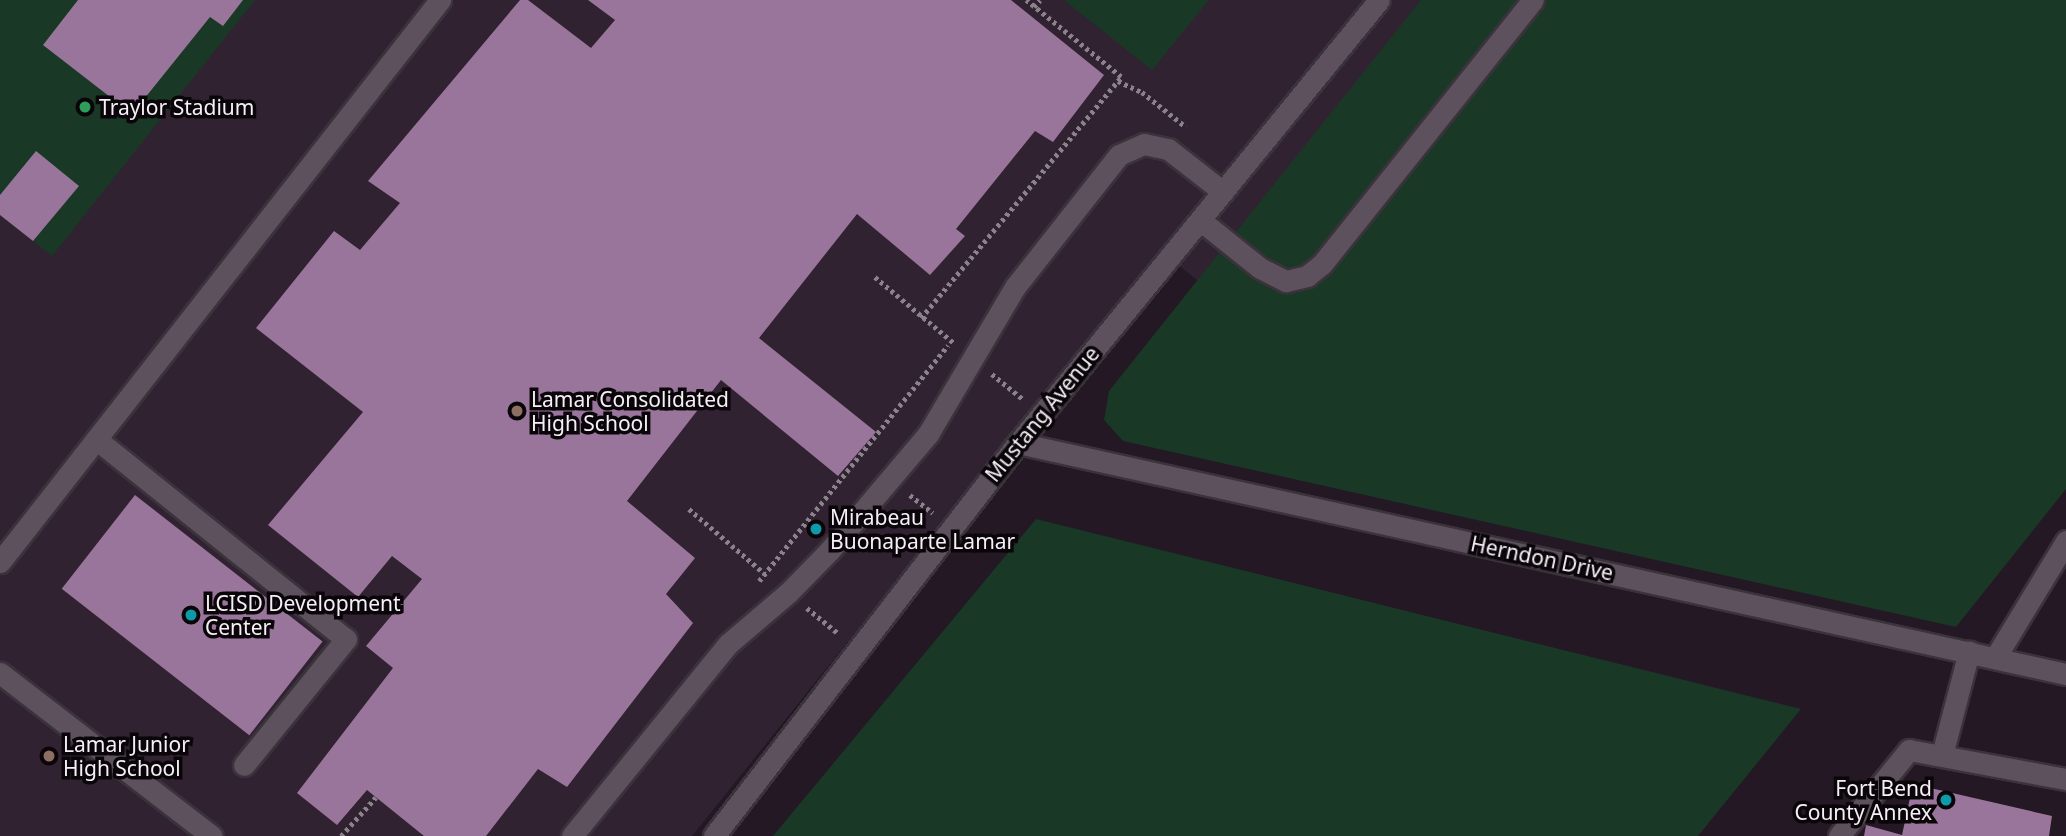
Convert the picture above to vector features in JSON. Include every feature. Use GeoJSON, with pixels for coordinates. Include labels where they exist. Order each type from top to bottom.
{"type":"FeatureCollection","features":[{"type":"Feature","properties":{"kind":"street"},"geometry":{"type":"LineString","coordinates":[[0,562],[440,0]]}},
{"type":"Feature","properties":{"kind":"street","name":"Mustang Avenue"},"geometry":{"type":"LineString","coordinates":[[714,836],[1018,443],[1380,0]]}},
{"type":"Feature","properties":{"kind":"street"},"geometry":{"type":"LineString","coordinates":[[1200,220],[1260,268],[1286,281],[1307,276],[1322,264],[1533,0]]}},
{"type":"Feature","properties":{"kind":"street"},"geometry":{"type":"LineString","coordinates":[[572,836],[728,644],[788,593],[830,550],[928,434],[1015,287],[1119,155],[1144,144],[1168,149],[1223,192]]}},
{"type":"Feature","properties":{"kind":"street"},"geometry":{"type":"LineString","coordinates":[[96,439],[346,639],[244,765]]}},
{"type":"Feature","properties":{"kind":"street","name":"Herndon Drive"},"geometry":{"type":"LineString","coordinates":[[1018,443],[2066,674]]}},
{"type":"Feature","properties":{"kind":"street"},"geometry":{"type":"LineString","coordinates":[[1995,658],[2066,541]]}},
{"type":"Feature","properties":{"kind":"street"},"geometry":{"type":"LineString","coordinates":[[1942,755],[1969,651]]}},
{"type":"Feature","properties":{"kind":"street"},"geometry":{"type":"LineString","coordinates":[[0,673],[212,836]]}},
{"type":"Feature","properties":{"kind":"street"},"geometry":{"type":"LineString","coordinates":[[1839,836],[1909,750],[2066,779]]}},
{"type":"Feature","properties":{"kind":"path"},"geometry":{"type":"LineString","coordinates":[[921,318],[1121,77],[1026,0]]}},
{"type":"Feature","properties":{"kind":"path"},"geometry":{"type":"LineString","coordinates":[[1034,7],[1040,0]]}},
{"type":"Feature","properties":{"kind":"path"},"geometry":{"type":"LineString","coordinates":[[756,585],[951,341]]}},
{"type":"Feature","properties":{"kind":"path"},"geometry":{"type":"LineString","coordinates":[[341,836],[376,797]]}},
{"type":"Feature","properties":{"kind":"shaded area","name":"Lamar Consolidated High School"},"geometry":{"type":"Polygon","coordinates":[[[0,0],[2066,0],[1416,457],[1161,251],[692,836],[0,836],[0,0]]]}},
{"type":"Feature","properties":{"kind":"green space","name":"Traylor Stadium"},"geometry":{"type":"Polygon","coordinates":[[[0,0],[255,0],[52,256],[0,215],[0,0]]]}},
{"type":"Feature","properties":{"kind":"green space"},"geometry":{"type":"Polygon","coordinates":[[[1064,0],[1209,0],[1152,70],[1064,0]]]}},
{"type":"Feature","properties":{"kind":"green space"},"geometry":{"type":"Polygon","coordinates":[[[1421,0],[2066,0],[2066,489],[1956,627],[1123,441],[1104,420],[1109,391],[1421,0]]]}},
{"type":"Feature","properties":{"kind":"green space"},"geometry":{"type":"Polygon","coordinates":[[[1036,519],[1801,709],[1698,836],[773,836],[1036,519]]]}},
{"type":"Feature","properties":{"kind":"building"},"geometry":{"type":"Polygon","coordinates":[[[78,0],[243,0],[223,26],[210,17],[132,114],[43,45],[78,0]]]}},
{"type":"Feature","properties":{"kind":"building"},"geometry":{"type":"Polygon","coordinates":[[[520,0],[528,0],[591,48],[615,20],[588,0],[1011,0],[1104,75],[1053,142],[1035,131],[956,229],[965,236],[930,275],[857,214],[759,338],[876,432],[838,476],[721,380],[627,501],[695,558],[666,594],[693,623],[567,787],[538,769],[486,836],[424,836],[367,790],[337,825],[297,793],[393,668],[366,646],[422,579],[392,556],[358,597],[268,525],[363,412],[256,328],[334,231],[360,250],[400,203],[368,181],[520,0]]]}},
{"type":"Feature","properties":{"kind":"building"},"geometry":{"type":"Polygon","coordinates":[[[36,151],[79,186],[33,241],[0,215],[0,195],[36,151]]]}},
{"type":"Feature","properties":{"kind":"building","name":"LCISD Development Center"},"geometry":{"type":"Polygon","coordinates":[[[135,495],[323,642],[249,735],[62,589],[135,495]]]}},
{"type":"Feature","properties":{"kind":"building","name":"Fort Bend County Annex"},"geometry":{"type":"Polygon","coordinates":[[[1913,784],[2052,816],[2049,836],[1864,836],[1866,825],[1902,835],[1913,784]]]}},
{"type":"Feature","properties":{"kind":"place","name":"Traylor Stadium"},"geometry":{"type":"Point","coordinates":[85,107]}},
{"type":"Feature","properties":{"kind":"place","name":"Lamar Consolidated High School"},"geometry":{"type":"Point","coordinates":[517,411]}},
{"type":"Feature","properties":{"kind":"place","name":"Mirabeau Buonaparte Lamar"},"geometry":{"type":"Point","coordinates":[816,529]}},
{"type":"Feature","properties":{"kind":"place","name":"LCISD Development Center"},"geometry":{"type":"Point","coordinates":[191,615]}},
{"type":"Feature","properties":{"kind":"place","name":"Lamar Junior High School"},"geometry":{"type":"Point","coordinates":[49,756]}},
{"type":"Feature","properties":{"kind":"place","name":"Fort Bend County Annex"},"geometry":{"type":"Point","coordinates":[1946,800]}}]}
